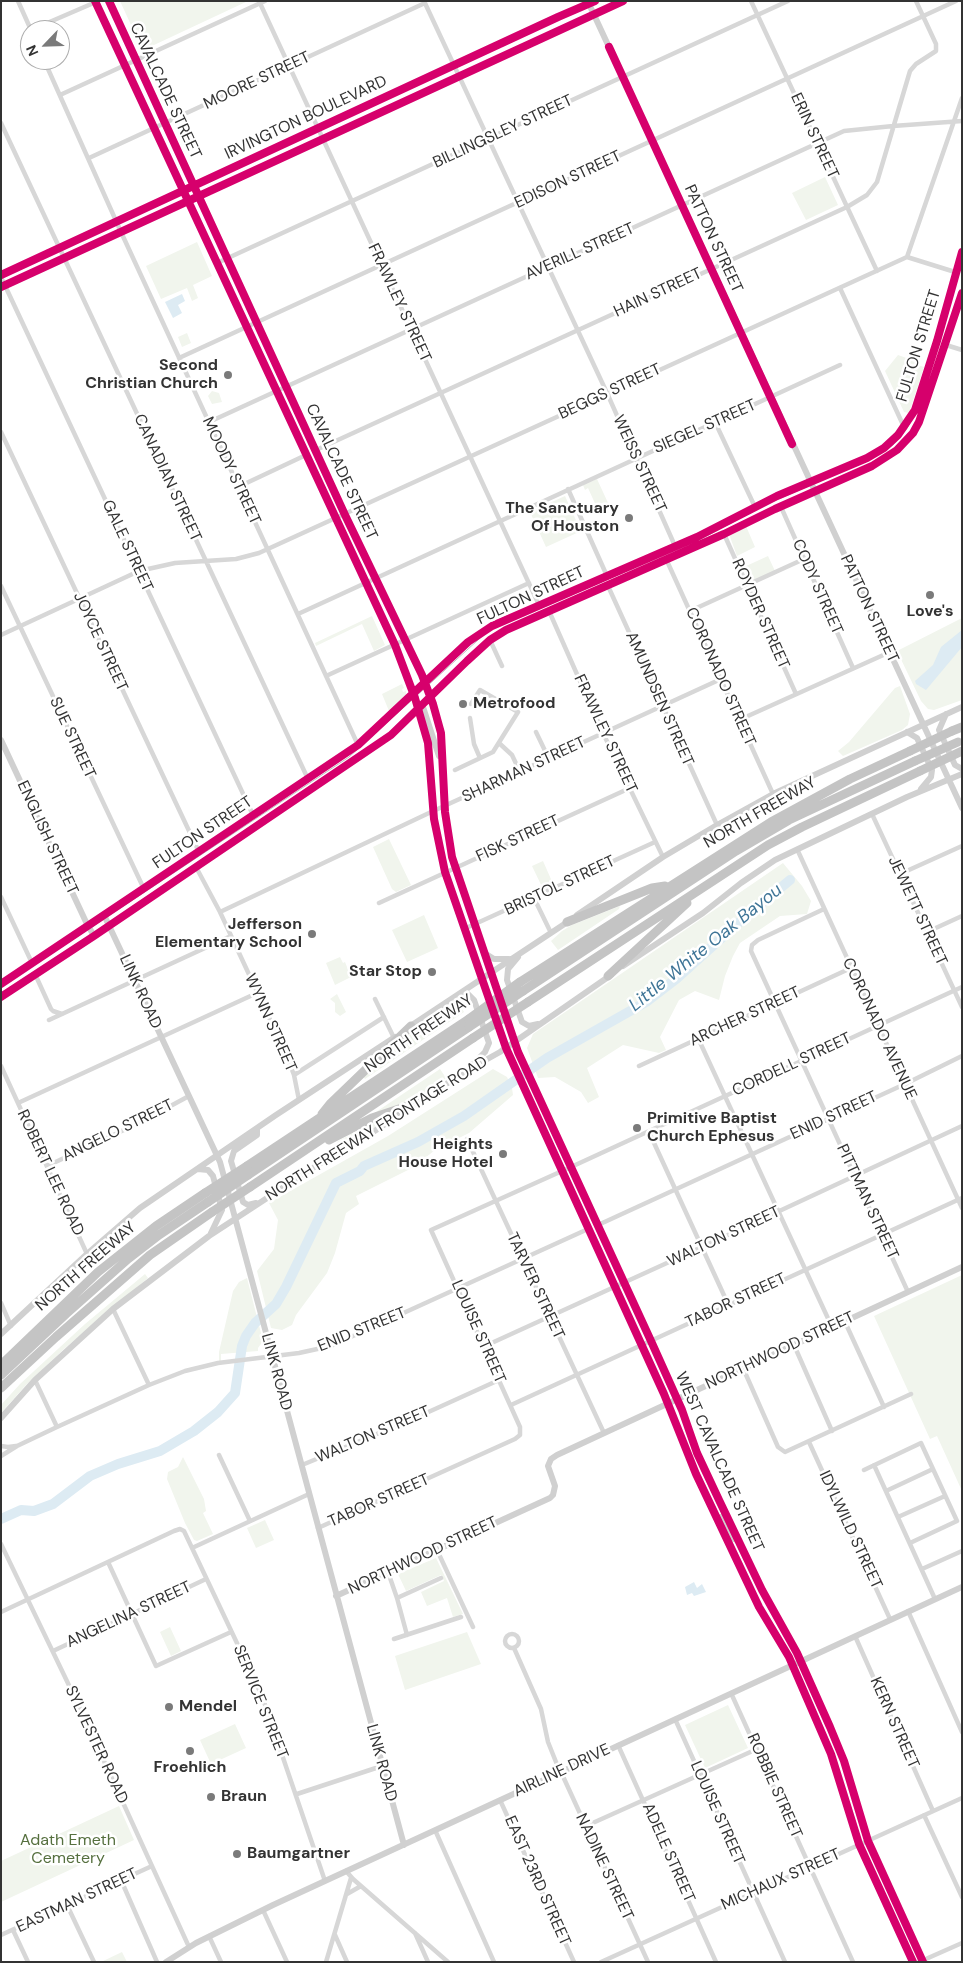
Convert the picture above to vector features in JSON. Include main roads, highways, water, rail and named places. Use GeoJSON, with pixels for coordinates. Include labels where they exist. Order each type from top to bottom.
{"type":"FeatureCollection","features":[{"type":"Feature","properties":{"kind":"highway","name":"NORTH FREEWAY"},"geometry":{"type":"LineString","coordinates":[[1,1375],[128,1259],[207,1198],[469,1023],[520,982],[771,822],[850,779],[962,727]]}},
{"type":"Feature","properties":{"kind":"highway","name":"NORTH FREEWAY"},"geometry":{"type":"LineString","coordinates":[[248,1170],[318,1119],[523,991],[736,851],[789,820],[960,741]]}},
{"type":"Feature","properties":{"kind":"highway","name":"NORTH FREEWAY"},"geometry":{"type":"LineString","coordinates":[[1,1388],[150,1255],[473,1038],[768,845],[962,752]]}},
{"type":"Feature","properties":{"kind":"highway"},"geometry":{"type":"LineString","coordinates":[[567,922],[652,888],[671,884]]}},
{"type":"Feature","properties":{"kind":"highway"},"geometry":{"type":"LineString","coordinates":[[608,976],[705,885]]}},
{"type":"Feature","properties":{"kind":"highway"},"geometry":{"type":"LineString","coordinates":[[318,1119],[330,1104],[411,1026]]}},
{"type":"Feature","properties":{"kind":"highway"},"geometry":{"type":"LineString","coordinates":[[292,1158],[372,1118],[417,1103]]}},
{"type":"Feature","properties":{"kind":"highway","name":"NORTH FREEWAY"},"geometry":{"type":"LineString","coordinates":[[1,1365],[98,1272],[156,1226],[207,1198]]}},
{"type":"Feature","properties":{"kind":"highway"},"geometry":{"type":"LineString","coordinates":[[1,1357],[14,1352]]}},
{"type":"Feature","properties":{"kind":"highway"},"geometry":{"type":"LineString","coordinates":[[1,1397],[33,1359]]}},
{"type":"Feature","properties":{"kind":"main road","name":"CAVALCADE STREET"},"geometry":{"type":"LineString","coordinates":[[108,1],[431,697],[441,733],[444,807],[449,846],[491,972]]}},
{"type":"Feature","properties":{"kind":"main road","name":"IRVINGTON BOULEVARD"},"geometry":{"type":"LineString","coordinates":[[3,286],[623,1]]}},
{"type":"Feature","properties":{"kind":"main road","name":"CAVALCADE STREET"},"geometry":{"type":"LineString","coordinates":[[96,2],[395,645],[414,693],[418,695],[421,707]]}},
{"type":"Feature","properties":{"kind":"main road","name":"IRVINGTON BOULEVARD"},"geometry":{"type":"LineString","coordinates":[[1,276],[387,95],[592,3]]}},
{"type":"Feature","properties":{"kind":"main road","name":"PATTON STREET"},"geometry":{"type":"LineString","coordinates":[[592,3],[594,15],[962,808]]}},
{"type":"Feature","properties":{"kind":"main road"},"geometry":{"type":"LineString","coordinates":[[516,36],[521,48]]}},
{"type":"Feature","properties":{"kind":"main road"},"geometry":{"type":"LineString","coordinates":[[387,95],[392,107]]}},
{"type":"Feature","properties":{"kind":"main road"},"geometry":{"type":"LineString","coordinates":[[249,159],[254,171]]}},
{"type":"Feature","properties":{"kind":"main road","name":"FULTON STREET"},"geometry":{"type":"LineString","coordinates":[[1,984],[358,745],[424,682],[475,637],[492,626],[713,530],[754,507],[876,453],[904,428],[915,410],[962,252]]}},
{"type":"Feature","properties":{"kind":"main road","name":"FULTON STREET"},"geometry":{"type":"LineString","coordinates":[[1,997],[392,735],[490,640],[506,630],[548,610],[667,561],[881,462],[906,441],[920,422],[962,293]]}},
{"type":"Feature","properties":{"kind":"main road"},"geometry":{"type":"LineString","coordinates":[[421,707],[435,741],[442,769]]}},
{"type":"Feature","properties":{"kind":"main road"},"geometry":{"type":"LineString","coordinates":[[421,707],[428,743],[433,811],[438,846],[481,979]]}},
{"type":"Feature","properties":{"kind":"main road"},"geometry":{"type":"LineString","coordinates":[[1,1334],[87,1254],[140,1208],[393,1035],[411,1026],[663,857],[772,794],[962,707]]}},
{"type":"Feature","properties":{"kind":"main road"},"geometry":{"type":"LineString","coordinates":[[946,714],[940,730],[955,764],[962,769]]}},
{"type":"Feature","properties":{"kind":"main road"},"geometry":{"type":"LineString","coordinates":[[907,732],[918,738],[932,770],[931,777],[919,792]]}},
{"type":"Feature","properties":{"kind":"main road","name":"ENGLISH STREET"},"geometry":{"type":"LineString","coordinates":[[1,740],[87,925],[94,936]]}},
{"type":"Feature","properties":{"kind":"main road","name":"NORTH FREEWAY FRONTAGE ROAD"},"geometry":{"type":"LineString","coordinates":[[1,1418],[35,1380],[113,1309],[209,1236],[342,1148],[370,1134],[506,1048],[608,976],[704,913],[756,872],[797,849],[962,774]]}},
{"type":"Feature","properties":{"kind":"main road","name":"LINK ROAD"},"geometry":{"type":"LineString","coordinates":[[104,915],[220,1162],[404,1845]]}},
{"type":"Feature","properties":{"kind":"main road"},"geometry":{"type":"LineString","coordinates":[[486,954],[494,960],[513,958]]}},
{"type":"Feature","properties":{"kind":"main road"},"geometry":{"type":"LineString","coordinates":[[520,954],[508,969],[506,980],[522,1022],[529,1026],[542,1022]]}},
{"type":"Feature","properties":{"kind":"main road","name":"WEST CAVALCADE STREET"},"geometry":{"type":"LineString","coordinates":[[491,972],[522,1063],[651,1341],[705,1469],[754,1574],[800,1661],[840,1751],[868,1840],[921,1961]]}},
{"type":"Feature","properties":{"kind":"main road","name":"WEST CAVALCADE STREET"},"geometry":{"type":"LineString","coordinates":[[481,979],[506,1048],[524,1090],[668,1403],[714,1514],[759,1607],[792,1665],[831,1754],[859,1844],[912,1962]]}},
{"type":"Feature","properties":{"kind":"main road"},"geometry":{"type":"LineString","coordinates":[[456,996],[466,994],[474,999],[489,1043],[485,1052],[466,1072]]}},
{"type":"Feature","properties":{"kind":"main road"},"geometry":{"type":"LineString","coordinates":[[536,1116],[545,1111]]}},
{"type":"Feature","properties":{"kind":"main road"},"geometry":{"type":"LineString","coordinates":[[257,1129],[257,1135],[234,1151],[231,1161],[243,1202],[248,1205],[260,1203]]}},
{"type":"Feature","properties":{"kind":"main road"},"geometry":{"type":"LineString","coordinates":[[196,1169],[208,1170],[213,1176],[222,1210],[209,1236]]}},
{"type":"Feature","properties":{"kind":"main road","name":"NORTHWOOD STREET"},"geometry":{"type":"LineString","coordinates":[[336,1596],[550,1498],[554,1490],[548,1468],[551,1459],[962,1267]]}},
{"type":"Feature","properties":{"kind":"main road"},"geometry":{"type":"LineString","coordinates":[[696,1474],[705,1469]]}},
{"type":"Feature","properties":{"kind":"main road"},"geometry":{"type":"LineString","coordinates":[[714,1514],[716,1513],[720,1516],[731,1538],[738,1540]]}},
{"type":"Feature","properties":{"kind":"main road"},"geometry":{"type":"LineString","coordinates":[[728,1543],[736,1545],[744,1563],[754,1574]]}},
{"type":"Feature","properties":{"kind":"main road","name":"AIRLINE DRIVE"},"geometry":{"type":"LineString","coordinates":[[166,1962],[209,1936],[263,1910],[962,1586]]}},
{"type":"Feature","properties":{"kind":"main road"},"geometry":{"type":"LineString","coordinates":[[831,1754],[840,1751]]}},
{"type":"Feature","properties":{"kind":"waterway","name":"Little White Oak Bayou"},"geometry":{"type":"LineString","coordinates":[[1,1519],[21,1510],[34,1511],[53,1504],[90,1476],[118,1464],[160,1451],[194,1431],[218,1412],[235,1393],[242,1346],[246,1336],[255,1323],[276,1304],[336,1183],[360,1171],[364,1166],[418,1142],[464,1116],[547,1058],[646,1002],[676,979],[737,924],[790,880]]}},
{"type":"Feature","properties":{"kind":"tram line"},"geometry":{"type":"LineString","coordinates":[[1,987],[349,757],[489,630],[701,539],[767,504],[869,460],[893,445],[906,430],[917,410],[962,262]]}},
{"type":"Feature","properties":{"kind":"place","name":"Second Christian Church"},"geometry":{"type":"Point","coordinates":[228,375]}},
{"type":"Feature","properties":{"kind":"place","name":"The Sanctuary Of Houston"},"geometry":{"type":"Point","coordinates":[629,518]}},
{"type":"Feature","properties":{"kind":"place","name":"Love's"},"geometry":{"type":"Point","coordinates":[930,595]}},
{"type":"Feature","properties":{"kind":"place","name":"Metrofood"},"geometry":{"type":"Point","coordinates":[463,704]}},
{"type":"Feature","properties":{"kind":"place","name":"Jefferson Elementary School"},"geometry":{"type":"Point","coordinates":[312,934]}},
{"type":"Feature","properties":{"kind":"place","name":"Star Stop"},"geometry":{"type":"Point","coordinates":[432,972]}},
{"type":"Feature","properties":{"kind":"place","name":"Primitive Baptist Church Ephesus"},"geometry":{"type":"Point","coordinates":[637,1128]}},
{"type":"Feature","properties":{"kind":"place","name":"Heights House Hotel"},"geometry":{"type":"Point","coordinates":[503,1154]}},
{"type":"Feature","properties":{"kind":"place","name":"Mendel"},"geometry":{"type":"Point","coordinates":[169,1707]}},
{"type":"Feature","properties":{"kind":"place","name":"Froehlich"},"geometry":{"type":"Point","coordinates":[190,1751]}},
{"type":"Feature","properties":{"kind":"place","name":"Braun"},"geometry":{"type":"Point","coordinates":[211,1797]}},
{"type":"Feature","properties":{"kind":"place","name":"Baumgartner"},"geometry":{"type":"Point","coordinates":[237,1854]}},
{"type":"Feature","properties":{"kind":"park label","name":"Adath Emeth Cemetery"},"geometry":{"type":"Point","coordinates":[68,1850]}}]}
